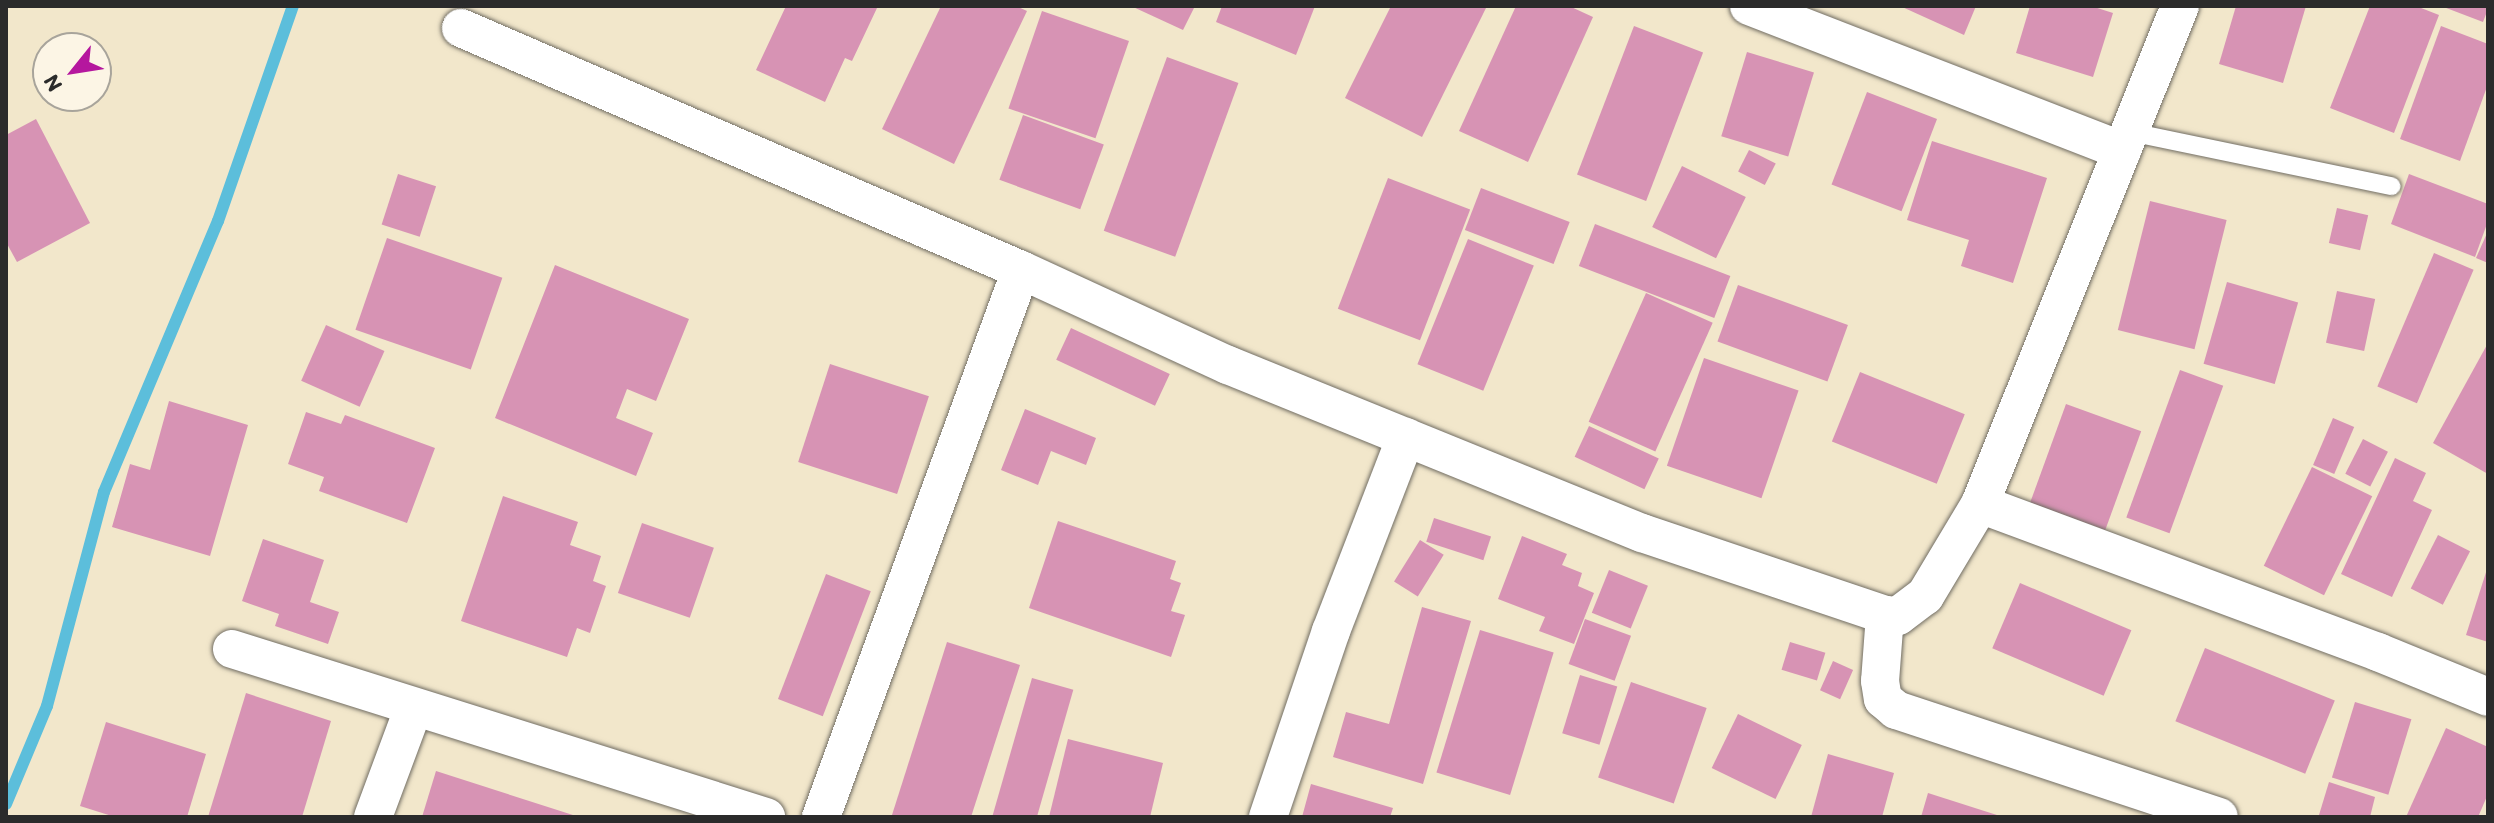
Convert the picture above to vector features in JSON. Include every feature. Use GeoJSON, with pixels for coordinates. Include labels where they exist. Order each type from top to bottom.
{"type":"FeatureCollection","features":[{"type":"Feature","properties":{"kind":"street"},"geometry":{"type":"LineString","coordinates":[[1749,6],[2126,141]]}},
{"type":"Feature","properties":{"kind":"street"},"geometry":{"type":"LineString","coordinates":[[461,28],[1021,270],[1228,365],[1642,533],[1885,615],[1898,616],[1909,611],[1925,596],[1980,504],[2180,6]]}},
{"type":"Feature","properties":{"kind":"street"},"geometry":{"type":"LineString","coordinates":[[821,817],[1021,270]]}},
{"type":"Feature","properties":{"kind":"street"},"geometry":{"type":"LineString","coordinates":[[1268,817],[1331,631],[1406,437]]}},
{"type":"Feature","properties":{"kind":"street"},"geometry":{"type":"LineString","coordinates":[[1980,504],[2378,652],[2488,697]]}},
{"type":"Feature","properties":{"kind":"street"},"geometry":{"type":"LineString","coordinates":[[1885,615],[1880,681],[1883,699],[1896,710],[2219,817]]}},
{"type":"Feature","properties":{"kind":"street"},"geometry":{"type":"LineString","coordinates":[[232,649],[766,817]]}},
{"type":"Feature","properties":{"kind":"street"},"geometry":{"type":"LineString","coordinates":[[373,817],[414,707]]}},
{"type":"Feature","properties":{"kind":"lane"},"geometry":{"type":"LineString","coordinates":[[2126,141],[2391,186]]}},
{"type":"Feature","properties":{"kind":"building"},"geometry":{"type":"Polygon","coordinates":[[[786,6],[877,8],[852,61],[845,58],[825,102],[756,70],[786,6]]]}},
{"type":"Feature","properties":{"kind":"building"},"geometry":{"type":"Polygon","coordinates":[[[941,6],[1016,6],[1027,11],[954,164],[882,129],[941,6]]]}},
{"type":"Feature","properties":{"kind":"building"},"geometry":{"type":"Polygon","coordinates":[[[1131,6],[1195,6],[1183,30],[1131,6]]]}},
{"type":"Feature","properties":{"kind":"building"},"geometry":{"type":"Polygon","coordinates":[[[1222,6],[1315,6],[1296,55],[1216,22],[1222,6]]]}},
{"type":"Feature","properties":{"kind":"building"},"geometry":{"type":"Polygon","coordinates":[[[1391,6],[1487,6],[1422,137],[1345,98],[1391,6]]]}},
{"type":"Feature","properties":{"kind":"building"},"geometry":{"type":"Polygon","coordinates":[[[1516,6],[1569,6],[1593,17],[1528,162],[1459,131],[1516,6]]]}},
{"type":"Feature","properties":{"kind":"building"},"geometry":{"type":"Polygon","coordinates":[[[1900,6],[1976,6],[1964,35],[1900,6]]]}},
{"type":"Feature","properties":{"kind":"building"},"geometry":{"type":"Polygon","coordinates":[[[2030,6],[2091,6],[2113,13],[2093,77],[2016,53],[2030,6]]]}},
{"type":"Feature","properties":{"kind":"building"},"geometry":{"type":"Polygon","coordinates":[[[2236,6],[2306,6],[2283,83],[2219,64],[2236,6]]]}},
{"type":"Feature","properties":{"kind":"building"},"geometry":{"type":"Polygon","coordinates":[[[2370,6],[2416,6],[2439,15],[2394,133],[2330,108],[2370,6]]]}},
{"type":"Feature","properties":{"kind":"building"},"geometry":{"type":"Polygon","coordinates":[[[2441,6],[2488,6],[2488,9],[2483,22],[2441,6]]]}},
{"type":"Feature","properties":{"kind":"building"},"geometry":{"type":"Polygon","coordinates":[[[1042,11],[1129,41],[1095,138],[1008,108],[1042,11]]]}},
{"type":"Feature","properties":{"kind":"building"},"geometry":{"type":"Polygon","coordinates":[[[1634,26],[1703,53],[1646,201],[1577,174],[1634,26]]]}},
{"type":"Feature","properties":{"kind":"building"},"geometry":{"type":"Polygon","coordinates":[[[2441,26],[2488,44],[2488,84],[2460,161],[2400,139],[2441,26]]]}},
{"type":"Feature","properties":{"kind":"building"},"geometry":{"type":"Polygon","coordinates":[[[1747,52],[1814,72],[1788,157],[1721,136],[1747,52]]]}},
{"type":"Feature","properties":{"kind":"building"},"geometry":{"type":"Polygon","coordinates":[[[1167,57],[1238,83],[1175,257],[1104,231],[1167,57]]]}},
{"type":"Feature","properties":{"kind":"building"},"geometry":{"type":"Polygon","coordinates":[[[1867,92],[1937,119],[1902,211],[1832,184],[1867,92]]]}},
{"type":"Feature","properties":{"kind":"building"},"geometry":{"type":"Polygon","coordinates":[[[1023,115],[1104,144],[1080,209],[999,180],[1023,115]]]}},
{"type":"Feature","properties":{"kind":"building"},"geometry":{"type":"Polygon","coordinates":[[[36,119],[90,223],[17,262],[6,242],[6,135],[36,119]]]}},
{"type":"Feature","properties":{"kind":"building"},"geometry":{"type":"Polygon","coordinates":[[[1932,141],[2047,178],[2013,283],[1961,266],[1969,240],[1907,220],[1932,141]]]}},
{"type":"Feature","properties":{"kind":"building"},"geometry":{"type":"Polygon","coordinates":[[[1749,150],[1776,164],[1765,185],[1738,171],[1749,150]]]}},
{"type":"Feature","properties":{"kind":"building"},"geometry":{"type":"Polygon","coordinates":[[[1682,166],[1746,197],[1716,258],[1652,227],[1682,166]]]}},
{"type":"Feature","properties":{"kind":"building"},"geometry":{"type":"Polygon","coordinates":[[[398,174],[436,186],[420,237],[382,224],[398,174]]]}},
{"type":"Feature","properties":{"kind":"building"},"geometry":{"type":"Polygon","coordinates":[[[2409,174],[2488,204],[2488,221],[2475,257],[2391,224],[2409,174]]]}},
{"type":"Feature","properties":{"kind":"building"},"geometry":{"type":"Polygon","coordinates":[[[1388,178],[1470,210],[1420,340],[1338,309],[1388,178]]]}},
{"type":"Feature","properties":{"kind":"building"},"geometry":{"type":"Polygon","coordinates":[[[1481,188],[1570,222],[1554,264],[1465,230],[1481,188]]]}},
{"type":"Feature","properties":{"kind":"building"},"geometry":{"type":"Polygon","coordinates":[[[2150,201],[2227,220],[2194,349],[2118,330],[2150,201]]]}},
{"type":"Feature","properties":{"kind":"building"},"geometry":{"type":"Polygon","coordinates":[[[2337,208],[2368,215],[2360,250],[2329,243],[2337,208]]]}},
{"type":"Feature","properties":{"kind":"building"},"geometry":{"type":"Polygon","coordinates":[[[1595,224],[1730,276],[1714,318],[1579,266],[1595,224]]]}},
{"type":"Feature","properties":{"kind":"building"},"geometry":{"type":"Polygon","coordinates":[[[2488,231],[2488,263],[2476,258],[2488,231]]]}},
{"type":"Feature","properties":{"kind":"building"},"geometry":{"type":"Polygon","coordinates":[[[387,238],[502,278],[471,369],[355,330],[387,238]]]}},
{"type":"Feature","properties":{"kind":"building"},"geometry":{"type":"Polygon","coordinates":[[[1468,239],[1534,266],[1483,391],[1417,364],[1468,239]]]}},
{"type":"Feature","properties":{"kind":"building"},"geometry":{"type":"Polygon","coordinates":[[[2434,253],[2474,270],[2417,403],[2377,386],[2434,253]]]}},
{"type":"Feature","properties":{"kind":"building"},"geometry":{"type":"Polygon","coordinates":[[[555,265],[689,319],[656,401],[627,389],[616,418],[653,433],[636,476],[495,418],[555,265]]]}},
{"type":"Feature","properties":{"kind":"building"},"geometry":{"type":"Polygon","coordinates":[[[2227,282],[2298,302],[2275,384],[2204,364],[2227,282]]]}},
{"type":"Feature","properties":{"kind":"building"},"geometry":{"type":"Polygon","coordinates":[[[1738,285],[1848,325],[1827,381],[1717,341],[1738,285]]]}},
{"type":"Feature","properties":{"kind":"building"},"geometry":{"type":"Polygon","coordinates":[[[2337,291],[2375,299],[2364,351],[2326,343],[2337,291]]]}},
{"type":"Feature","properties":{"kind":"building"},"geometry":{"type":"Polygon","coordinates":[[[1646,293],[1713,323],[1655,452],[1589,422],[1646,293]]]}},
{"type":"Feature","properties":{"kind":"building"},"geometry":{"type":"Polygon","coordinates":[[[326,325],[384,351],[360,407],[301,381],[326,325]]]}},
{"type":"Feature","properties":{"kind":"building"},"geometry":{"type":"Polygon","coordinates":[[[1071,328],[1170,374],[1155,406],[1056,360],[1071,328]]]}},
{"type":"Feature","properties":{"kind":"building"},"geometry":{"type":"Polygon","coordinates":[[[2488,343],[2488,474],[2433,443],[2488,343]]]}},
{"type":"Feature","properties":{"kind":"building"},"geometry":{"type":"Polygon","coordinates":[[[1704,358],[1799,391],[1761,498],[1667,466],[1704,358]]]}},
{"type":"Feature","properties":{"kind":"building"},"geometry":{"type":"Polygon","coordinates":[[[830,364],[929,396],[897,494],[798,462],[830,364]]]}},
{"type":"Feature","properties":{"kind":"building"},"geometry":{"type":"Polygon","coordinates":[[[2180,370],[2223,386],[2170,533],[2126,518],[2180,370]]]}},
{"type":"Feature","properties":{"kind":"building"},"geometry":{"type":"Polygon","coordinates":[[[1860,372],[1965,414],[1937,484],[1832,442],[1860,372]]]}},
{"type":"Feature","properties":{"kind":"building"},"geometry":{"type":"Polygon","coordinates":[[[169,401],[248,425],[210,556],[112,527],[130,464],[150,470],[169,401]]]}},
{"type":"Feature","properties":{"kind":"building"},"geometry":{"type":"Polygon","coordinates":[[[2066,404],[2141,431],[2105,530],[2030,503],[2066,404]]]}},
{"type":"Feature","properties":{"kind":"building"},"geometry":{"type":"Polygon","coordinates":[[[1025,409],[1096,438],[1086,465],[1051,451],[1038,485],[1001,470],[1025,409]]]}},
{"type":"Feature","properties":{"kind":"building"},"geometry":{"type":"Polygon","coordinates":[[[306,412],[341,424],[345,415],[435,448],[407,523],[319,491],[324,477],[288,464],[306,412]]]}},
{"type":"Feature","properties":{"kind":"building"},"geometry":{"type":"Polygon","coordinates":[[[2333,418],[2354,427],[2334,474],[2313,465],[2333,418]]]}},
{"type":"Feature","properties":{"kind":"building"},"geometry":{"type":"Polygon","coordinates":[[[1589,426],[1659,459],[1644,489],[1575,457],[1589,426]]]}},
{"type":"Feature","properties":{"kind":"building"},"geometry":{"type":"Polygon","coordinates":[[[2363,439],[2388,452],[2370,486],[2345,474],[2363,439]]]}},
{"type":"Feature","properties":{"kind":"building"},"geometry":{"type":"Polygon","coordinates":[[[2395,458],[2426,473],[2413,501],[2432,510],[2392,597],[2341,574],[2395,458]]]}},
{"type":"Feature","properties":{"kind":"building"},"geometry":{"type":"Polygon","coordinates":[[[2312,467],[2372,496],[2324,595],[2264,566],[2312,467]]]}},
{"type":"Feature","properties":{"kind":"building"},"geometry":{"type":"Polygon","coordinates":[[[503,496],[578,522],[570,545],[601,556],[593,581],[606,586],[590,633],[577,628],[567,657],[461,621],[503,496]]]}},
{"type":"Feature","properties":{"kind":"building"},"geometry":{"type":"Polygon","coordinates":[[[1434,518],[1491,537],[1483,560],[1426,542],[1434,518]]]}},
{"type":"Feature","properties":{"kind":"building"},"geometry":{"type":"Polygon","coordinates":[[[1058,521],[1176,561],[1170,579],[1181,583],[1171,611],[1185,615],[1171,657],[1029,608],[1058,521]]]}},
{"type":"Feature","properties":{"kind":"building"},"geometry":{"type":"Polygon","coordinates":[[[642,523],[714,548],[690,618],[618,593],[642,523]]]}},
{"type":"Feature","properties":{"kind":"building"},"geometry":{"type":"Polygon","coordinates":[[[2438,535],[2470,551],[2443,605],[2411,588],[2438,535]]]}},
{"type":"Feature","properties":{"kind":"building"},"geometry":{"type":"Polygon","coordinates":[[[1522,536],[1567,554],[1562,565],[1582,573],[1578,586],[1594,593],[1574,644],[1539,631],[1545,617],[1498,599],[1522,536]]]}},
{"type":"Feature","properties":{"kind":"building"},"geometry":{"type":"Polygon","coordinates":[[[263,539],[324,560],[310,602],[339,612],[328,644],[275,626],[279,614],[242,601],[263,539]]]}},
{"type":"Feature","properties":{"kind":"building"},"geometry":{"type":"Polygon","coordinates":[[[1420,540],[1444,555],[1418,596],[1394,582],[1420,540]]]}},
{"type":"Feature","properties":{"kind":"building"},"geometry":{"type":"Polygon","coordinates":[[[2488,566],[2488,642],[2466,635],[2488,566]]]}},
{"type":"Feature","properties":{"kind":"building"},"geometry":{"type":"Polygon","coordinates":[[[1609,570],[1648,586],[1631,628],[1592,613],[1609,570]]]}},
{"type":"Feature","properties":{"kind":"building"},"geometry":{"type":"Polygon","coordinates":[[[826,574],[871,591],[823,716],[778,699],[826,574]]]}},
{"type":"Feature","properties":{"kind":"building"},"geometry":{"type":"Polygon","coordinates":[[[2020,583],[2131,630],[2104,696],[1992,648],[2020,583]]]}},
{"type":"Feature","properties":{"kind":"building"},"geometry":{"type":"Polygon","coordinates":[[[1422,607],[1471,621],[1423,784],[1333,757],[1346,712],[1389,724],[1422,607]]]}},
{"type":"Feature","properties":{"kind":"building"},"geometry":{"type":"Polygon","coordinates":[[[1585,619],[1631,636],[1615,681],[1569,664],[1585,619]]]}},
{"type":"Feature","properties":{"kind":"building"},"geometry":{"type":"Polygon","coordinates":[[[1480,630],[1554,653],[1510,795],[1436,772],[1480,630]]]}},
{"type":"Feature","properties":{"kind":"building"},"geometry":{"type":"Polygon","coordinates":[[[947,642],[1020,665],[971,817],[892,815],[947,642]]]}},
{"type":"Feature","properties":{"kind":"building"},"geometry":{"type":"Polygon","coordinates":[[[1790,642],[1825,653],[1817,681],[1782,670],[1790,642]]]}},
{"type":"Feature","properties":{"kind":"building"},"geometry":{"type":"Polygon","coordinates":[[[2205,648],[2335,700],[2305,774],[2175,721],[2205,648]]]}},
{"type":"Feature","properties":{"kind":"building"},"geometry":{"type":"Polygon","coordinates":[[[1833,661],[1853,670],[1840,699],[1820,690],[1833,661]]]}},
{"type":"Feature","properties":{"kind":"building"},"geometry":{"type":"Polygon","coordinates":[[[1580,675],[1617,686],[1599,745],[1562,733],[1580,675]]]}},
{"type":"Feature","properties":{"kind":"building"},"geometry":{"type":"Polygon","coordinates":[[[1032,678],[1073,690],[1037,817],[992,817],[1032,678]]]}},
{"type":"Feature","properties":{"kind":"building"},"geometry":{"type":"Polygon","coordinates":[[[1631,682],[1707,708],[1674,804],[1598,777],[1631,682]]]}},
{"type":"Feature","properties":{"kind":"building"},"geometry":{"type":"Polygon","coordinates":[[[246,693],[331,721],[302,817],[208,817],[246,693]]]}},
{"type":"Feature","properties":{"kind":"building"},"geometry":{"type":"Polygon","coordinates":[[[2355,702],[2411,719],[2388,795],[2332,778],[2355,702]]]}},
{"type":"Feature","properties":{"kind":"building"},"geometry":{"type":"Polygon","coordinates":[[[1738,714],[1802,745],[1776,799],[1712,768],[1738,714]]]}},
{"type":"Feature","properties":{"kind":"building"},"geometry":{"type":"Polygon","coordinates":[[[106,722],[206,754],[187,817],[115,817],[80,806],[106,722]]]}},
{"type":"Feature","properties":{"kind":"building"},"geometry":{"type":"Polygon","coordinates":[[[2446,728],[2488,747],[2488,794],[2478,817],[2406,817],[2446,728]]]}},
{"type":"Feature","properties":{"kind":"building"},"geometry":{"type":"Polygon","coordinates":[[[1068,739],[1163,763],[1150,817],[1049,817],[1068,739]]]}},
{"type":"Feature","properties":{"kind":"building"},"geometry":{"type":"Polygon","coordinates":[[[1828,754],[1894,773],[1882,817],[1811,817],[1828,754]]]}},
{"type":"Feature","properties":{"kind":"building"},"geometry":{"type":"Polygon","coordinates":[[[436,771],[576,816],[576,817],[422,817],[436,771]]]}},
{"type":"Feature","properties":{"kind":"building"},"geometry":{"type":"Polygon","coordinates":[[[2329,782],[2375,797],[2370,817],[2319,815],[2329,782]]]}},
{"type":"Feature","properties":{"kind":"building"},"geometry":{"type":"Polygon","coordinates":[[[1311,784],[1393,808],[1390,817],[1302,817],[1311,784]]]}},
{"type":"Feature","properties":{"kind":"building"},"geometry":{"type":"Polygon","coordinates":[[[1928,793],[2000,816],[2000,817],[1921,817],[1928,793]]]}},
{"type":"Feature","properties":{"kind":"waterway"},"geometry":{"type":"LineString","coordinates":[[6,804],[47,706],[104,492],[218,221],[293,6]]}}]}
